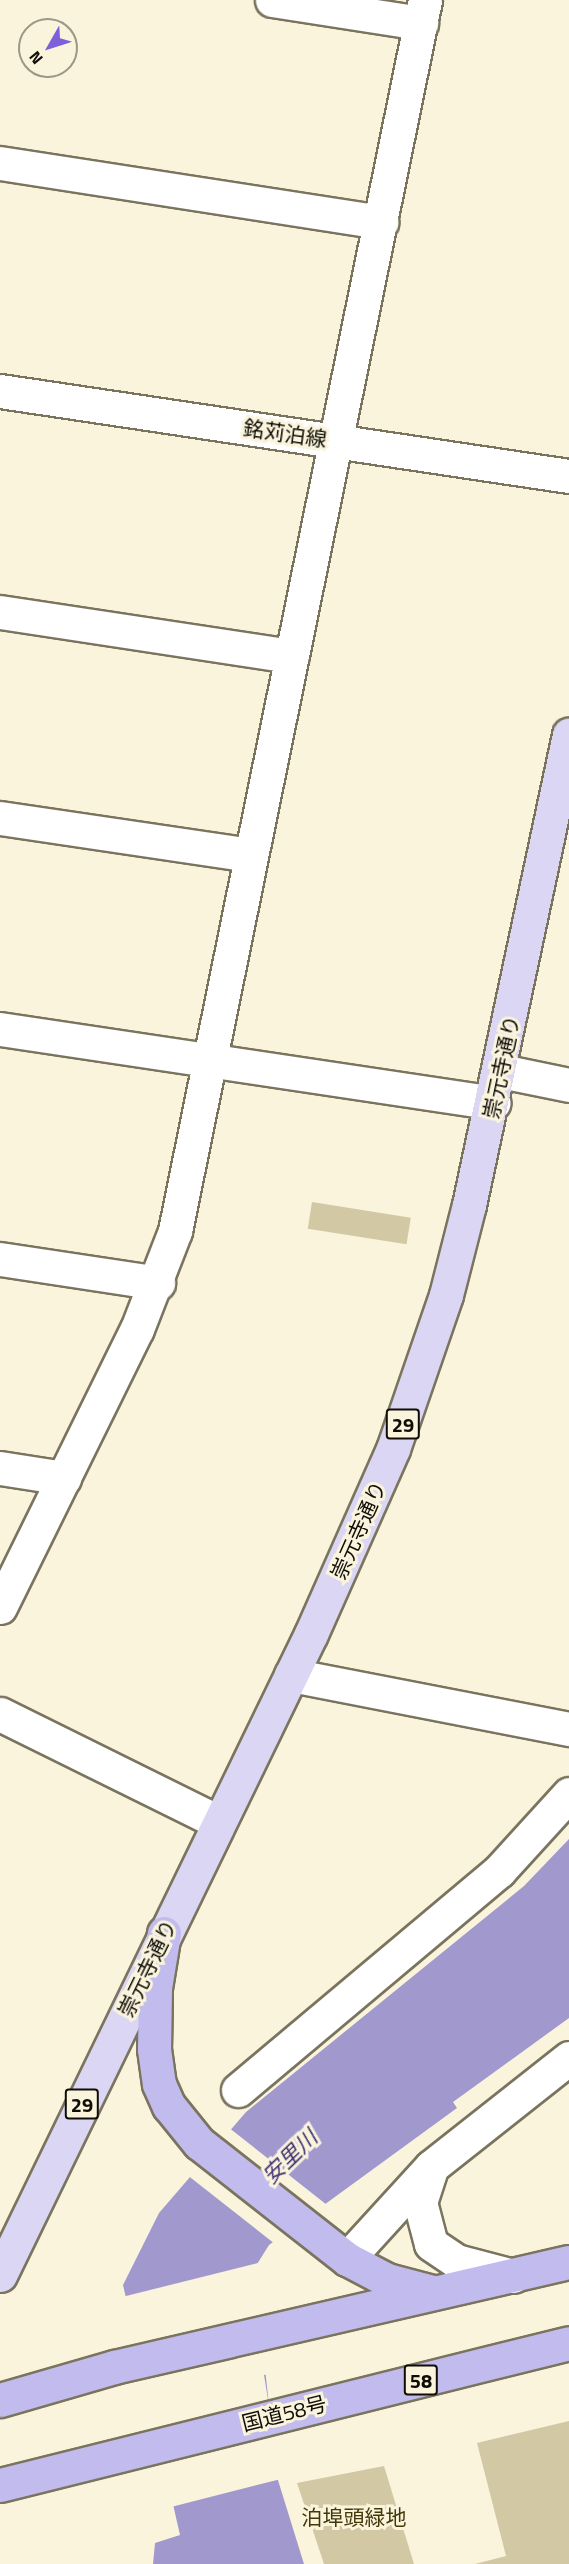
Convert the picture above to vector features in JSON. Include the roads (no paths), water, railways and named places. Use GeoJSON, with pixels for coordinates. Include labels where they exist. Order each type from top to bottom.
{"type":"FeatureCollection","features":[{"type":"Feature","properties":{"kind":"highway"},"geometry":{"type":"LineString","coordinates":[[164,1933],[155,1988],[159,2084],[200,2143],[347,2259],[387,2280],[442,2294]]}},
{"type":"Feature","properties":{"kind":"highway"},"geometry":{"type":"LineString","coordinates":[[0,2400],[114,2367],[293,2324],[442,2294],[569,2262]]}},
{"type":"Feature","properties":{"kind":"highway","name":"国道58号"},"geometry":{"type":"LineString","coordinates":[[0,2484],[569,2343]]}},
{"type":"Feature","properties":{"kind":"main road","name":"崇元寺通り"},"geometry":{"type":"LineString","coordinates":[[0,2275],[352,1548],[423,1369],[501,1071],[569,734]]}},
{"type":"Feature","properties":{"kind":"street"},"geometry":{"type":"LineString","coordinates":[[0,1607],[158,1283],[210,1060],[334,440],[423,12],[272,0]]}},
{"type":"Feature","properties":{"kind":"street"},"geometry":{"type":"LineString","coordinates":[[0,163],[381,222]]}},
{"type":"Feature","properties":{"kind":"street","name":"銘苅泊線"},"geometry":{"type":"LineString","coordinates":[[0,391],[569,476]]}},
{"type":"Feature","properties":{"kind":"street"},"geometry":{"type":"LineString","coordinates":[[0,612],[292,656]]}},
{"type":"Feature","properties":{"kind":"street"},"geometry":{"type":"LineString","coordinates":[[0,818],[250,855]]}},
{"type":"Feature","properties":{"kind":"street"},"geometry":{"type":"LineString","coordinates":[[0,1029],[493,1104]]}},
{"type":"Feature","properties":{"kind":"street"},"geometry":{"type":"LineString","coordinates":[[501,1071],[569,1085]]}},
{"type":"Feature","properties":{"kind":"street"},"geometry":{"type":"LineString","coordinates":[[0,1259],[158,1283]]}},
{"type":"Feature","properties":{"kind":"street"},"geometry":{"type":"LineString","coordinates":[[0,1467],[64,1478]]}},
{"type":"Feature","properties":{"kind":"street"},"geometry":{"type":"LineString","coordinates":[[291,1675],[569,1729]]}},
{"type":"Feature","properties":{"kind":"street"},"geometry":{"type":"LineString","coordinates":[[0,1714],[219,1822]]}},
{"type":"Feature","properties":{"kind":"street"},"geometry":{"type":"LineString","coordinates":[[238,2090],[499,1871],[569,1794]]}},
{"type":"Feature","properties":{"kind":"street"},"geometry":{"type":"LineString","coordinates":[[347,2259],[431,2167],[569,2058]]}},
{"type":"Feature","properties":{"kind":"street"},"geometry":{"type":"LineString","coordinates":[[431,2167],[420,2202],[431,2244],[456,2261],[513,2276]]}},
{"type":"Feature","properties":{"kind":"water","name":"安里川"},"geometry":{"type":"Polygon","coordinates":[[[569,1839],[569,2018],[453,2102],[457,2108],[269,2245],[254,2269],[277,2477],[304,2564],[153,2564],[155,2543],[180,2535],[123,2285],[159,2213],[246,2112],[524,1886],[569,1839]]]}},
{"type":"Feature","properties":{"kind":"park label","name":"泊埠頭緑地"},"geometry":{"type":"Point","coordinates":[354,2517]}}]}
